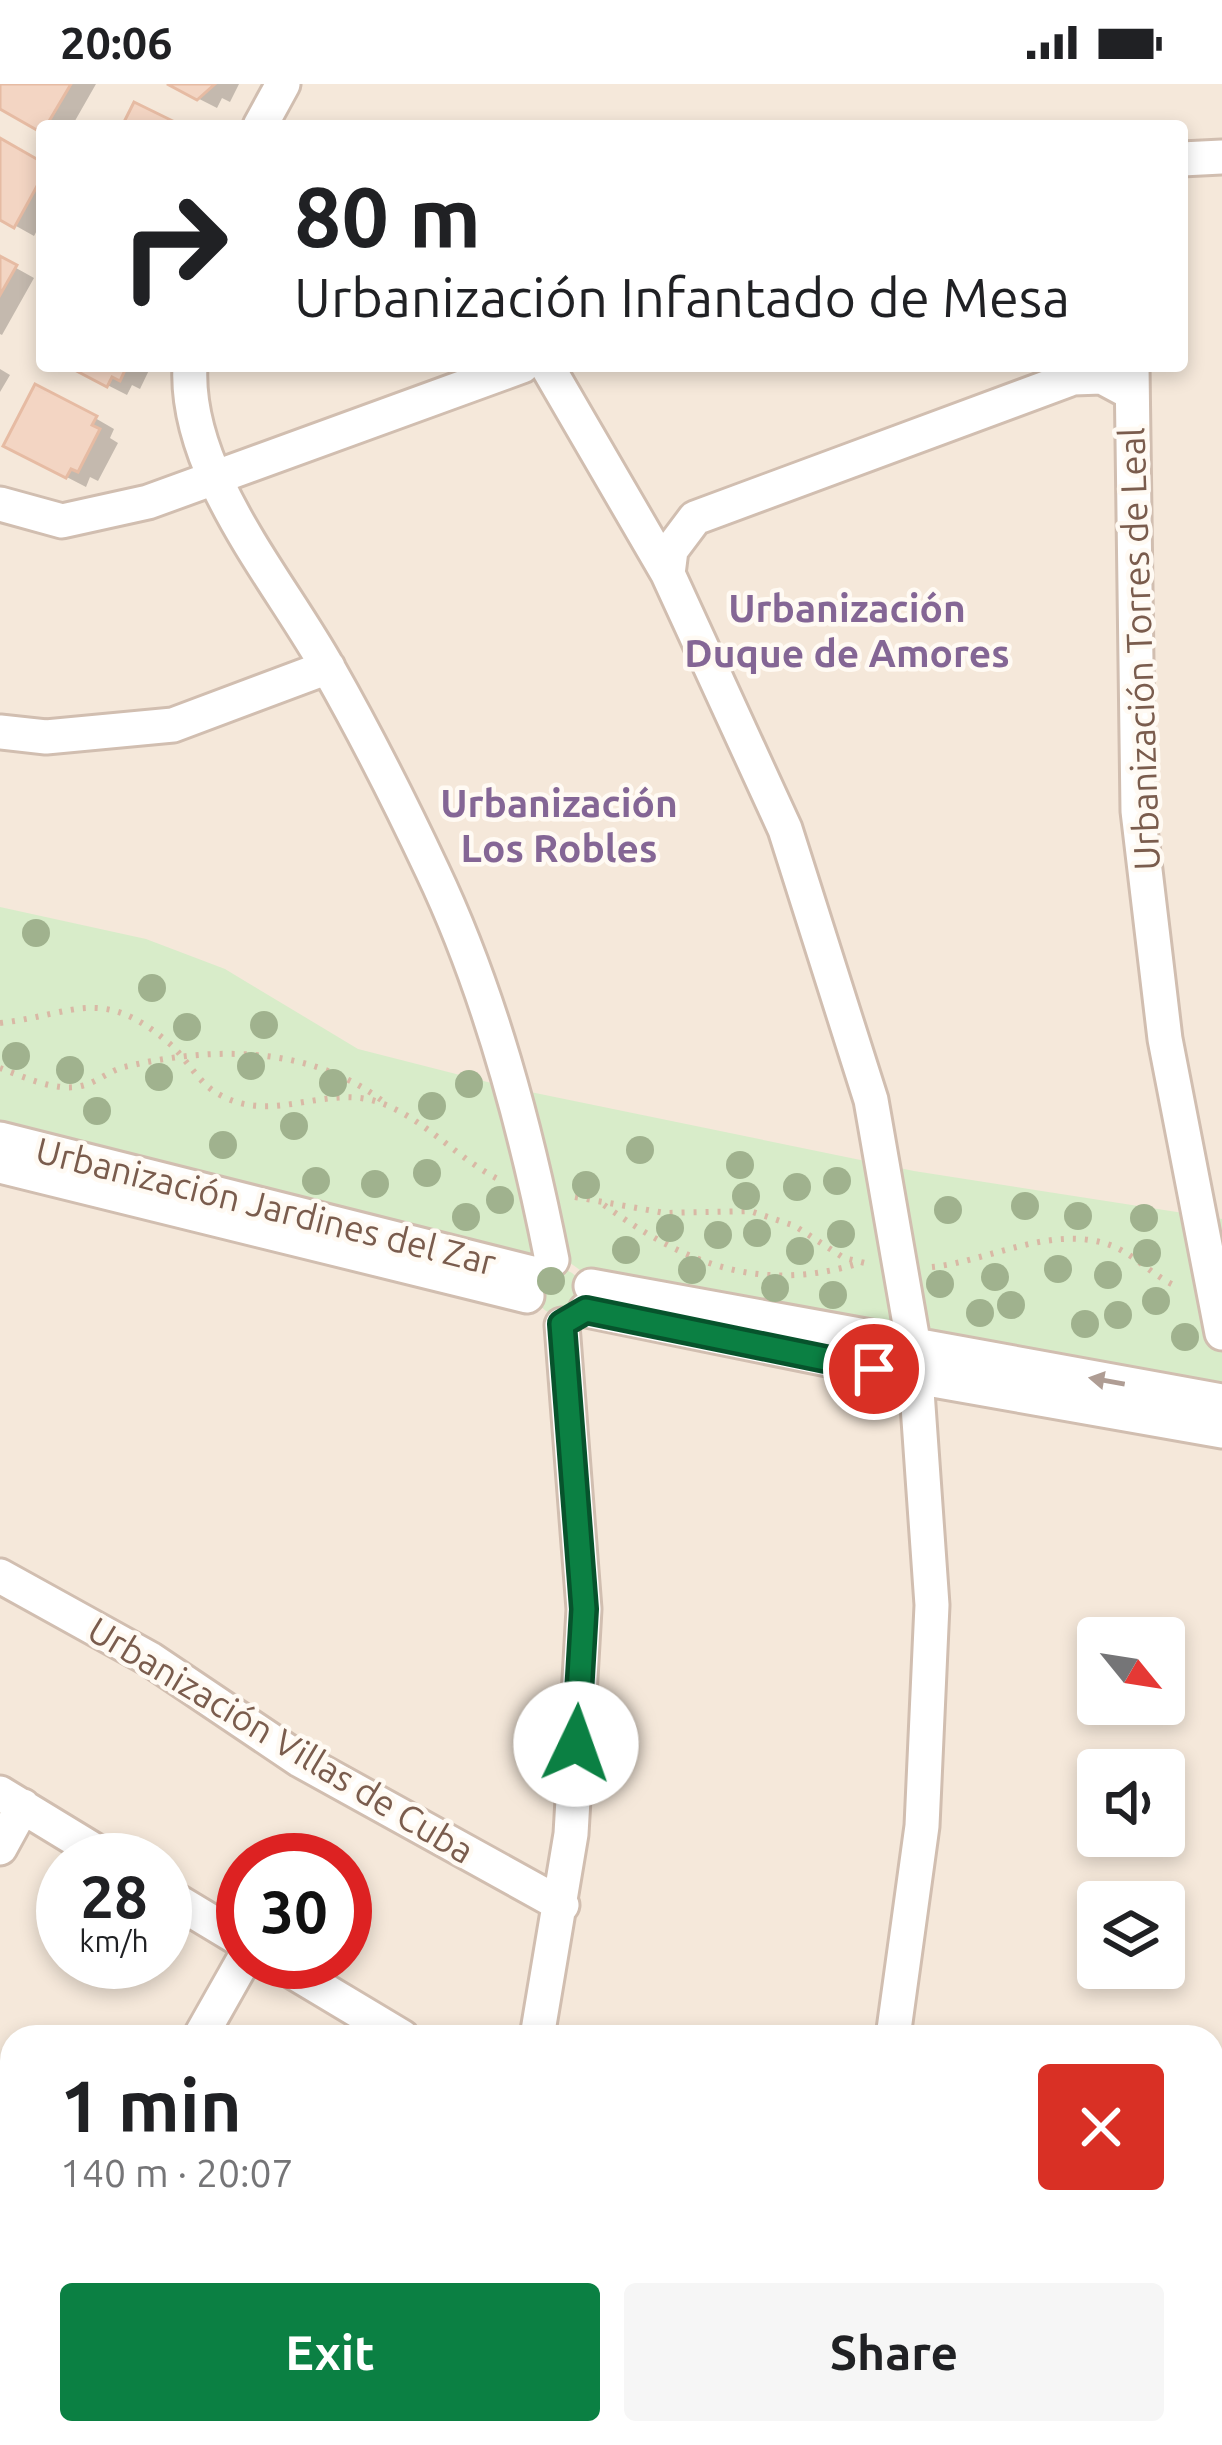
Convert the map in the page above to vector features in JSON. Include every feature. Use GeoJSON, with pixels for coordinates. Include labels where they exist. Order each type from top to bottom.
{"type":"FeatureCollection","features":[{"type":"Feature","properties":{"kind":"street"},"geometry":{"type":"LineString","coordinates":[[263,120],[283,84]]}},
{"type":"Feature","properties":{"kind":"street"},"geometry":{"type":"LineString","coordinates":[[1188,159],[1222,157]]}},
{"type":"Feature","properties":{"kind":"street"},"geometry":{"type":"LineString","coordinates":[[191,372],[200,428],[230,509],[328,667],[434,873],[497,1040],[538,1190],[538,1318],[580,1307],[915,1362],[1222,1401]]}},
{"type":"Feature","properties":{"kind":"street"},"geometry":{"type":"LineString","coordinates":[[0,504],[62,521],[148,502],[505,372]]}},
{"type":"Feature","properties":{"kind":"street"},"geometry":{"type":"LineString","coordinates":[[550,372],[668,574],[785,829],[872,1100],[915,1362],[932,1605],[922,1826],[895,2025]]}},
{"type":"Feature","properties":{"kind":"street"},"geometry":{"type":"LineString","coordinates":[[668,574],[670,550],[695,518],[1072,378],[1131,379]]}},
{"type":"Feature","properties":{"kind":"street","name":"Urbanización Torres de Leal"},"geometry":{"type":"LineString","coordinates":[[1131,379],[1138,811],[1165,1039],[1219,1318]]}},
{"type":"Feature","properties":{"kind":"street"},"geometry":{"type":"LineString","coordinates":[[0,732],[46,737],[173,725],[328,667]]}},
{"type":"Feature","properties":{"kind":"street","name":"Urbanización Jardines del Zar"},"geometry":{"type":"LineString","coordinates":[[0,1139],[537,1276]]}},
{"type":"Feature","properties":{"kind":"street","name":"Urbanización Jardines del Zar"},"geometry":{"type":"LineString","coordinates":[[0,1166],[537,1276]]}},
{"type":"Feature","properties":{"kind":"street"},"geometry":{"type":"LineString","coordinates":[[537,1276],[578,1264],[584,1609],[562,1905],[539,2025]]}},
{"type":"Feature","properties":{"kind":"street"},"geometry":{"type":"LineString","coordinates":[[915,1362],[1222,1431]]}},
{"type":"Feature","properties":{"kind":"street","name":"Urbanización Villas de Cuba"},"geometry":{"type":"LineString","coordinates":[[0,1576],[149,1659],[300,1760],[562,1905]]}},
{"type":"Feature","properties":{"kind":"street"},"geometry":{"type":"LineString","coordinates":[[0,1848],[11,1800],[65,1833]]}},
{"type":"Feature","properties":{"kind":"street"},"geometry":{"type":"LineString","coordinates":[[207,2025],[227,1989]]}},
{"type":"Feature","properties":{"kind":"street"},"geometry":{"type":"LineString","coordinates":[[323,1989],[382,2025]]}},
{"type":"Feature","properties":{"kind":"path"},"geometry":{"type":"LineString","coordinates":[[0,1023],[87,1003],[118,1011],[149,1028],[221,1096],[274,1109],[344,1096],[396,1111]]}},
{"type":"Feature","properties":{"kind":"path"},"geometry":{"type":"LineString","coordinates":[[0,1068],[39,1082],[79,1087],[121,1068],[230,1052],[302,1061],[357,1081],[474,1167],[511,1186],[665,1213],[750,1211],[795,1226],[844,1258],[863,1262],[933,1267],[1076,1238],[1116,1248],[1219,1318]]}},
{"type":"Feature","properties":{"kind":"path"},"geometry":{"type":"LineString","coordinates":[[599,1202],[692,1260],[730,1271],[778,1276],[863,1262]]}},
{"type":"Feature","properties":{"kind":"shaded area"},"geometry":{"type":"Polygon","coordinates":[[[0,84],[1222,84],[1222,2025],[0,2025],[0,84]]]}},
{"type":"Feature","properties":{"kind":"green space"},"geometry":{"type":"Polygon","coordinates":[[[0,907],[146,939],[225,969],[358,1049],[511,1088],[914,1171],[1222,1219],[1222,1401],[587,1275],[566,1260],[541,1265],[0,1139],[0,907]]]}},
{"type":"Feature","properties":{"kind":"green space"},"geometry":{"type":"Polygon","coordinates":[[[559,1269],[575,1276],[582,1292],[575,1308],[559,1315],[543,1308],[536,1292],[543,1276],[559,1269]]]}},
{"type":"Feature","properties":{"kind":"building"},"geometry":{"type":"Polygon","coordinates":[[[0,84],[71,84],[50,120],[36,120],[36,130],[0,109],[0,84]]]}},
{"type":"Feature","properties":{"kind":"building"},"geometry":{"type":"Polygon","coordinates":[[[167,84],[215,84],[197,100],[167,84]]]}},
{"type":"Feature","properties":{"kind":"building"},"geometry":{"type":"Polygon","coordinates":[[[134,102],[171,120],[125,120],[134,102]]]}},
{"type":"Feature","properties":{"kind":"building"},"geometry":{"type":"Polygon","coordinates":[[[0,138],[36,159],[36,188],[14,228],[0,220],[0,138]]]}},
{"type":"Feature","properties":{"kind":"building"},"geometry":{"type":"Polygon","coordinates":[[[0,256],[17,265],[0,295],[0,256]]]}},
{"type":"Feature","properties":{"kind":"building"},"geometry":{"type":"Polygon","coordinates":[[[78,372],[124,372],[120,381],[112,377],[107,387],[78,372]]]}},
{"type":"Feature","properties":{"kind":"building"},"geometry":{"type":"Polygon","coordinates":[[[35,384],[97,416],[92,425],[100,429],[78,472],[71,469],[66,478],[3,446],[35,384]]]}},
{"type":"Feature","properties":{"kind":"district","name":"Urbanización Duque de Amores"},"geometry":{"type":"Point","coordinates":[847,630]}},
{"type":"Feature","properties":{"kind":"district","name":"Urbanización Los Robles"},"geometry":{"type":"Point","coordinates":[559,826]}},
{"type":"Feature","properties":{"kind":"route"},"geometry":{"type":"LineString","coordinates":[[576,1744],[584,1609],[562,1324],[586,1310],[874,1369]]}}]}
